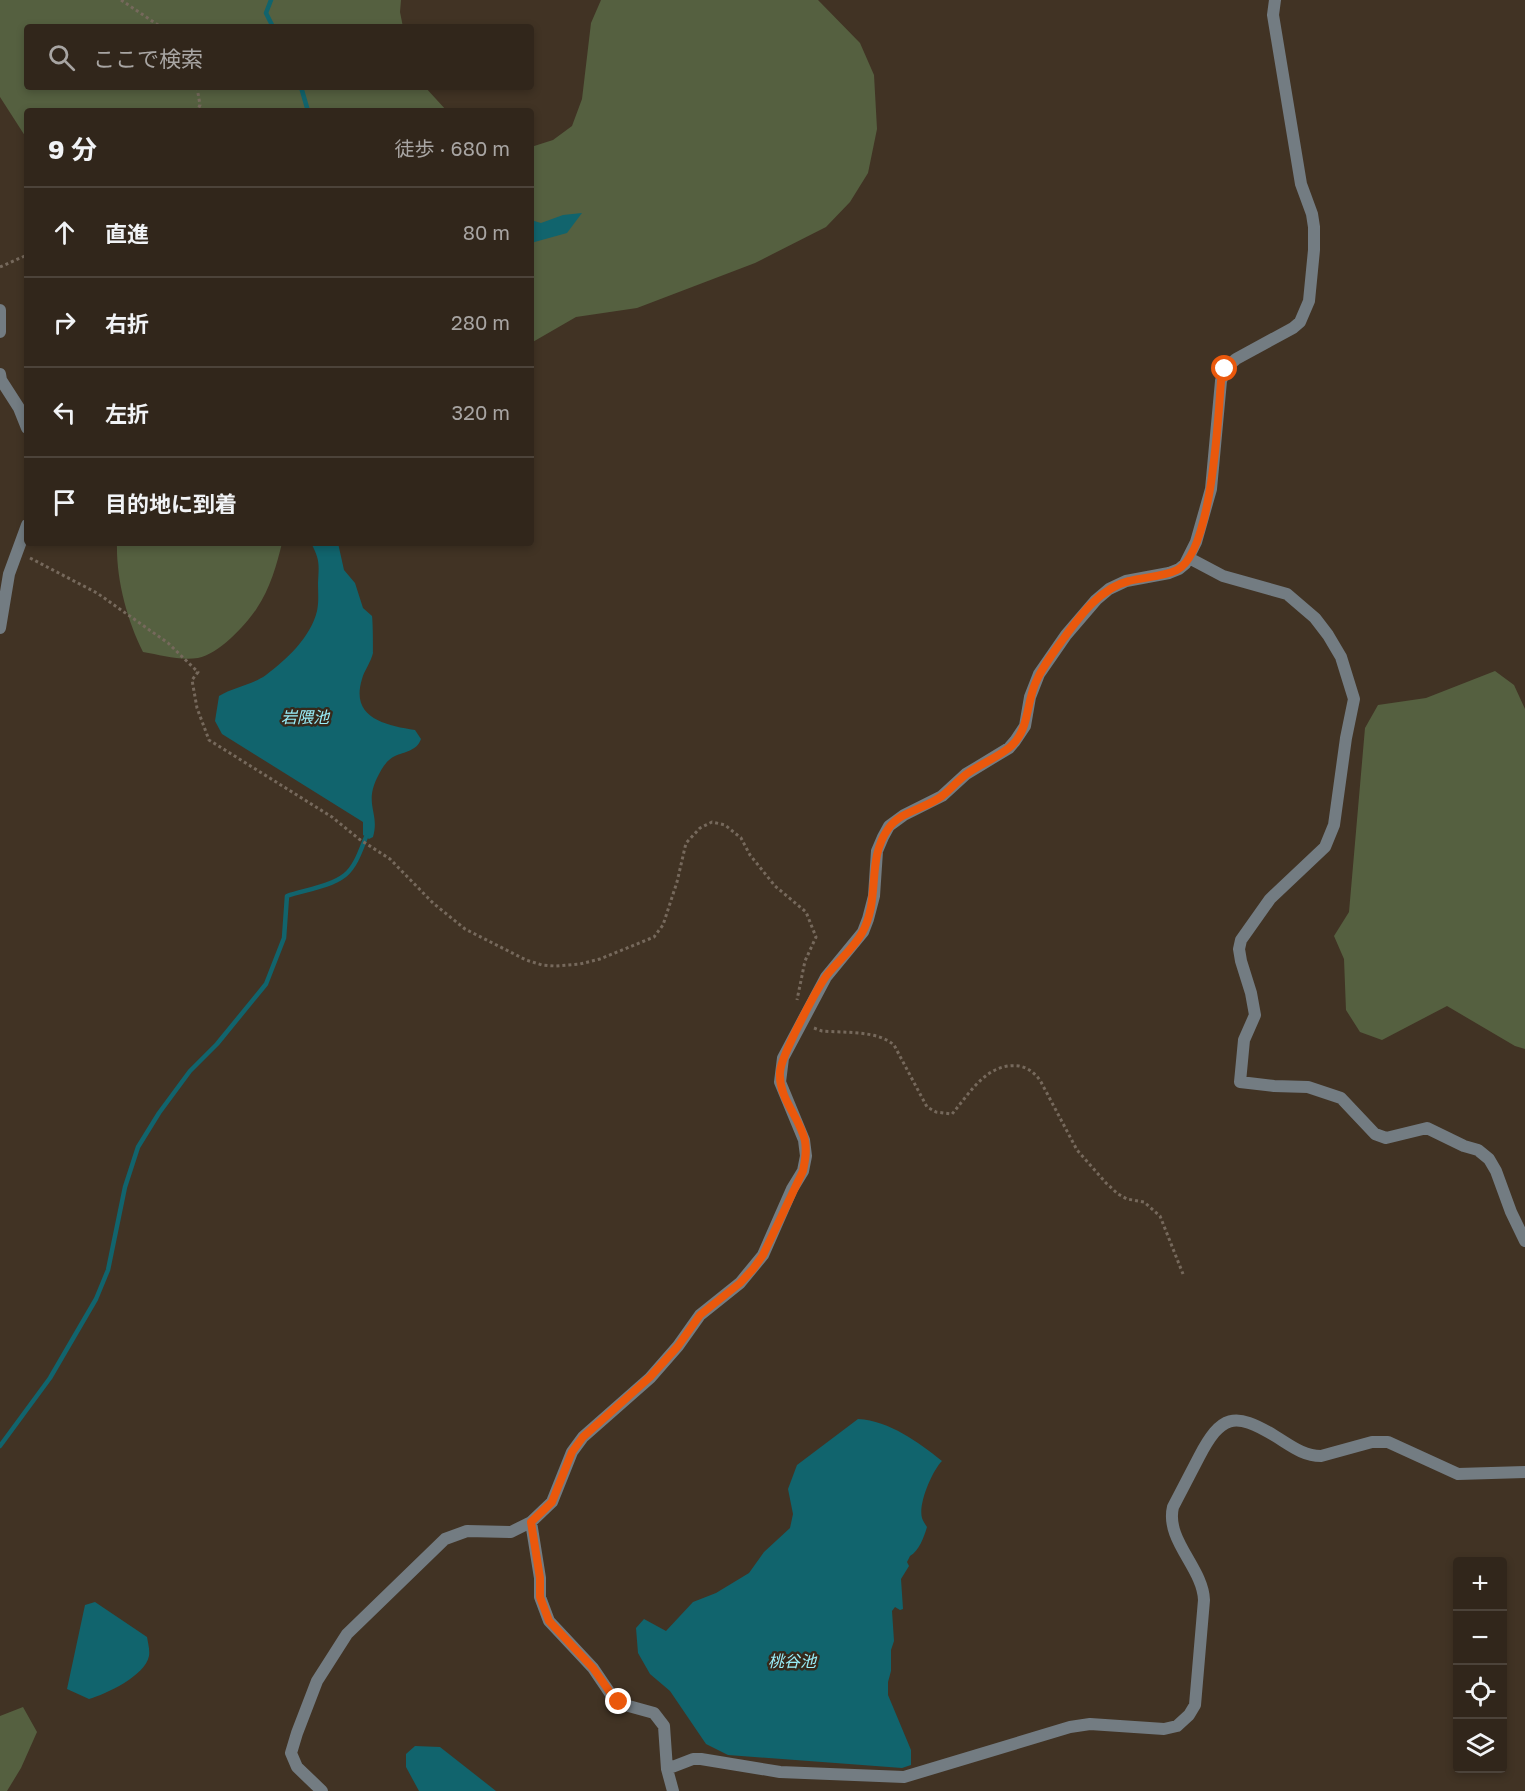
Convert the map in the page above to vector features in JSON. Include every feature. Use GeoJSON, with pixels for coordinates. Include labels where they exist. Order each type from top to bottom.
{"type":"FeatureCollection","features":[{"type":"Feature","properties":{"kind":"street"},"geometry":{"type":"LineString","coordinates":[[322,1791],[297,1767],[291,1753],[317,1681],[347,1634],[445,1539],[467,1531],[511,1532],[531,1522],[552,1502],[572,1452],[583,1437],[650,1377],[678,1346],[700,1315],[740,1283],[763,1255],[803,1171],[806,1156],[804,1140],[780,1082],[783,1058],[826,977],[863,932],[874,896],[877,851],[889,826],[904,815],[942,796],[966,774],[1009,748],[1016,741],[1025,726],[1030,697],[1039,674],[1066,635],[1096,600],[1109,589],[1126,581],[1179,569],[1189,558],[1196,542],[1211,489],[1221,381],[1225,369],[1236,358],[1293,328],[1300,322],[1309,301],[1314,227],[1299,172],[1273,15],[1275,0]]}},
{"type":"Feature","properties":{"kind":"street"},"geometry":{"type":"LineString","coordinates":[[0,310],[0,332]]}},
{"type":"Feature","properties":{"kind":"street"},"geometry":{"type":"LineString","coordinates":[[0,374],[24,420]]}},
{"type":"Feature","properties":{"kind":"street"},"geometry":{"type":"LineString","coordinates":[[0,628],[9,574],[24,534]]}},
{"type":"Feature","properties":{"kind":"street"},"geometry":{"type":"LineString","coordinates":[[1189,558],[1223,576],[1287,594],[1316,618],[1341,657],[1354,699],[1334,825],[1325,847],[1270,899],[1241,940],[1239,950],[1241,961],[1255,1015],[1245,1036],[1240,1082],[1308,1087],[1341,1098],[1376,1134],[1386,1138],[1427,1128],[1464,1146],[1478,1150],[1489,1159],[1496,1171],[1511,1212],[1525,1241]]}},
{"type":"Feature","properties":{"kind":"street"},"geometry":{"type":"LineString","coordinates":[[667,1769],[701,1759],[780,1772],[904,1777],[1070,1727],[1090,1724],[1164,1729],[1177,1726],[1189,1715],[1195,1705],[1204,1600],[1202,1588],[1174,1528],[1171,1515],[1211,1435],[1223,1424],[1231,1421],[1252,1423],[1301,1452],[1313,1456],[1321,1456],[1372,1442],[1388,1442],[1458,1473],[1525,1472]]}},
{"type":"Feature","properties":{"kind":"street"},"geometry":{"type":"LineString","coordinates":[[531,1522],[540,1578],[540,1597],[549,1621],[593,1668],[614,1698],[625,1705],[654,1713],[662,1721],[667,1769],[673,1791]]}},
{"type":"Feature","properties":{"kind":"path"},"geometry":{"type":"LineString","coordinates":[[121,0],[156,24]]}},
{"type":"Feature","properties":{"kind":"path"},"geometry":{"type":"LineString","coordinates":[[198,90],[198,108]]}},
{"type":"Feature","properties":{"kind":"path"},"geometry":{"type":"LineString","coordinates":[[0,267],[24,256]]}},
{"type":"Feature","properties":{"kind":"path"},"geometry":{"type":"LineString","coordinates":[[18,551],[97,593],[168,644],[198,672],[192,680],[196,708],[209,740],[332,817],[362,841],[390,859],[433,903],[465,929],[526,960],[555,966],[580,964],[600,959],[654,937],[663,925],[677,882],[686,843],[700,828],[712,822],[725,825],[741,838],[750,855],[775,886],[806,912],[811,922],[816,937],[806,961],[796,1004]]}},
{"type":"Feature","properties":{"kind":"path"},"geometry":{"type":"LineString","coordinates":[[801,1024],[822,1031],[883,1037],[894,1045],[927,1107],[936,1112],[952,1114],[976,1085],[999,1067],[1014,1066],[1030,1070],[1037,1076],[1077,1150],[1106,1183],[1127,1199],[1144,1202],[1160,1216],[1184,1274]]}},
{"type":"Feature","properties":{"kind":"green space"},"geometry":{"type":"Polygon","coordinates":[[[0,0],[401,0],[402,24],[24,24],[24,90],[428,90],[444,108],[24,108],[24,134],[0,97],[0,0]]]}},
{"type":"Feature","properties":{"kind":"green space"},"geometry":{"type":"Polygon","coordinates":[[[601,0],[818,0],[860,43],[874,75],[877,129],[868,173],[850,202],[826,227],[755,263],[637,308],[576,317],[534,341],[534,146],[553,140],[572,126],[582,99],[591,23],[601,0]]]}},
{"type":"Feature","properties":{"kind":"green space"},"geometry":{"type":"Polygon","coordinates":[[[117,546],[281,546],[266,593],[246,622],[215,651],[198,658],[184,659],[143,652],[132,627],[124,599],[117,546]]]}},
{"type":"Feature","properties":{"kind":"green space"},"geometry":{"type":"Polygon","coordinates":[[[1495,671],[1514,685],[1525,709],[1525,1049],[1515,1046],[1447,1006],[1382,1040],[1360,1032],[1346,1010],[1344,959],[1334,936],[1349,912],[1365,728],[1378,705],[1426,698],[1495,671]]]}},
{"type":"Feature","properties":{"kind":"green space"},"geometry":{"type":"Polygon","coordinates":[[[23,1707],[37,1732],[21,1768],[7,1791],[0,1791],[0,1716],[23,1707]]]}},
{"type":"Feature","properties":{"kind":"water"},"geometry":{"type":"Polygon","coordinates":[[[582,213],[567,233],[534,242],[534,221],[541,223],[563,215],[582,213]]]}},
{"type":"Feature","properties":{"kind":"water","name":"岩隈池"},"geometry":{"type":"Polygon","coordinates":[[[312,546],[339,546],[344,570],[355,583],[363,608],[372,616],[373,653],[363,676],[360,692],[361,703],[373,717],[382,722],[415,730],[421,739],[413,749],[389,760],[379,775],[372,795],[375,829],[373,837],[369,839],[363,835],[363,822],[222,734],[215,721],[219,696],[266,675],[304,639],[317,611],[318,562],[312,546]]]}},
{"type":"Feature","properties":{"kind":"water","name":"桃谷池"},"geometry":{"type":"Polygon","coordinates":[[[858,1419],[892,1428],[942,1461],[930,1480],[924,1496],[921,1512],[927,1527],[919,1547],[907,1562],[909,1566],[901,1579],[903,1609],[895,1607],[892,1611],[894,1641],[891,1650],[888,1695],[911,1750],[911,1765],[902,1768],[728,1755],[706,1744],[670,1691],[650,1674],[638,1653],[636,1628],[644,1619],[666,1631],[693,1602],[716,1593],[749,1573],[764,1552],[790,1528],[793,1514],[788,1489],[797,1465],[858,1419]]]}},
{"type":"Feature","properties":{"kind":"water"},"geometry":{"type":"Polygon","coordinates":[[[95,1602],[147,1637],[149,1656],[146,1663],[133,1677],[89,1699],[67,1689],[85,1605],[95,1602]]]}},
{"type":"Feature","properties":{"kind":"water"},"geometry":{"type":"Polygon","coordinates":[[[415,1746],[440,1747],[496,1791],[419,1791],[406,1767],[406,1754],[415,1746]]]}},
{"type":"Feature","properties":{"kind":"waterway"},"geometry":{"type":"LineString","coordinates":[[271,0],[266,13],[272,24]]}},
{"type":"Feature","properties":{"kind":"waterway"},"geometry":{"type":"LineString","coordinates":[[302,90],[307,108]]}},
{"type":"Feature","properties":{"kind":"waterway"},"geometry":{"type":"LineString","coordinates":[[0,1446],[50,1378],[96,1299],[108,1270],[125,1187],[138,1147],[159,1113],[190,1071],[217,1044],[266,984],[284,938],[287,896],[325,885],[345,875],[355,862],[366,837]]}},
{"type":"Feature","properties":{"kind":"route"},"geometry":{"type":"LineString","coordinates":[[619,1702],[586,1659],[559,1634],[544,1611],[540,1597],[538,1561],[531,1522],[552,1502],[572,1452],[583,1437],[650,1377],[678,1346],[700,1315],[740,1283],[763,1255],[792,1189],[803,1171],[806,1156],[801,1130],[784,1097],[780,1082],[783,1058],[826,977],[863,932],[874,896],[877,851],[889,826],[904,815],[942,796],[966,774],[1009,748],[1016,741],[1025,726],[1030,697],[1039,674],[1066,635],[1096,600],[1109,589],[1126,581],[1179,569],[1189,558],[1196,542],[1211,489],[1221,381],[1225,369]]}}]}
